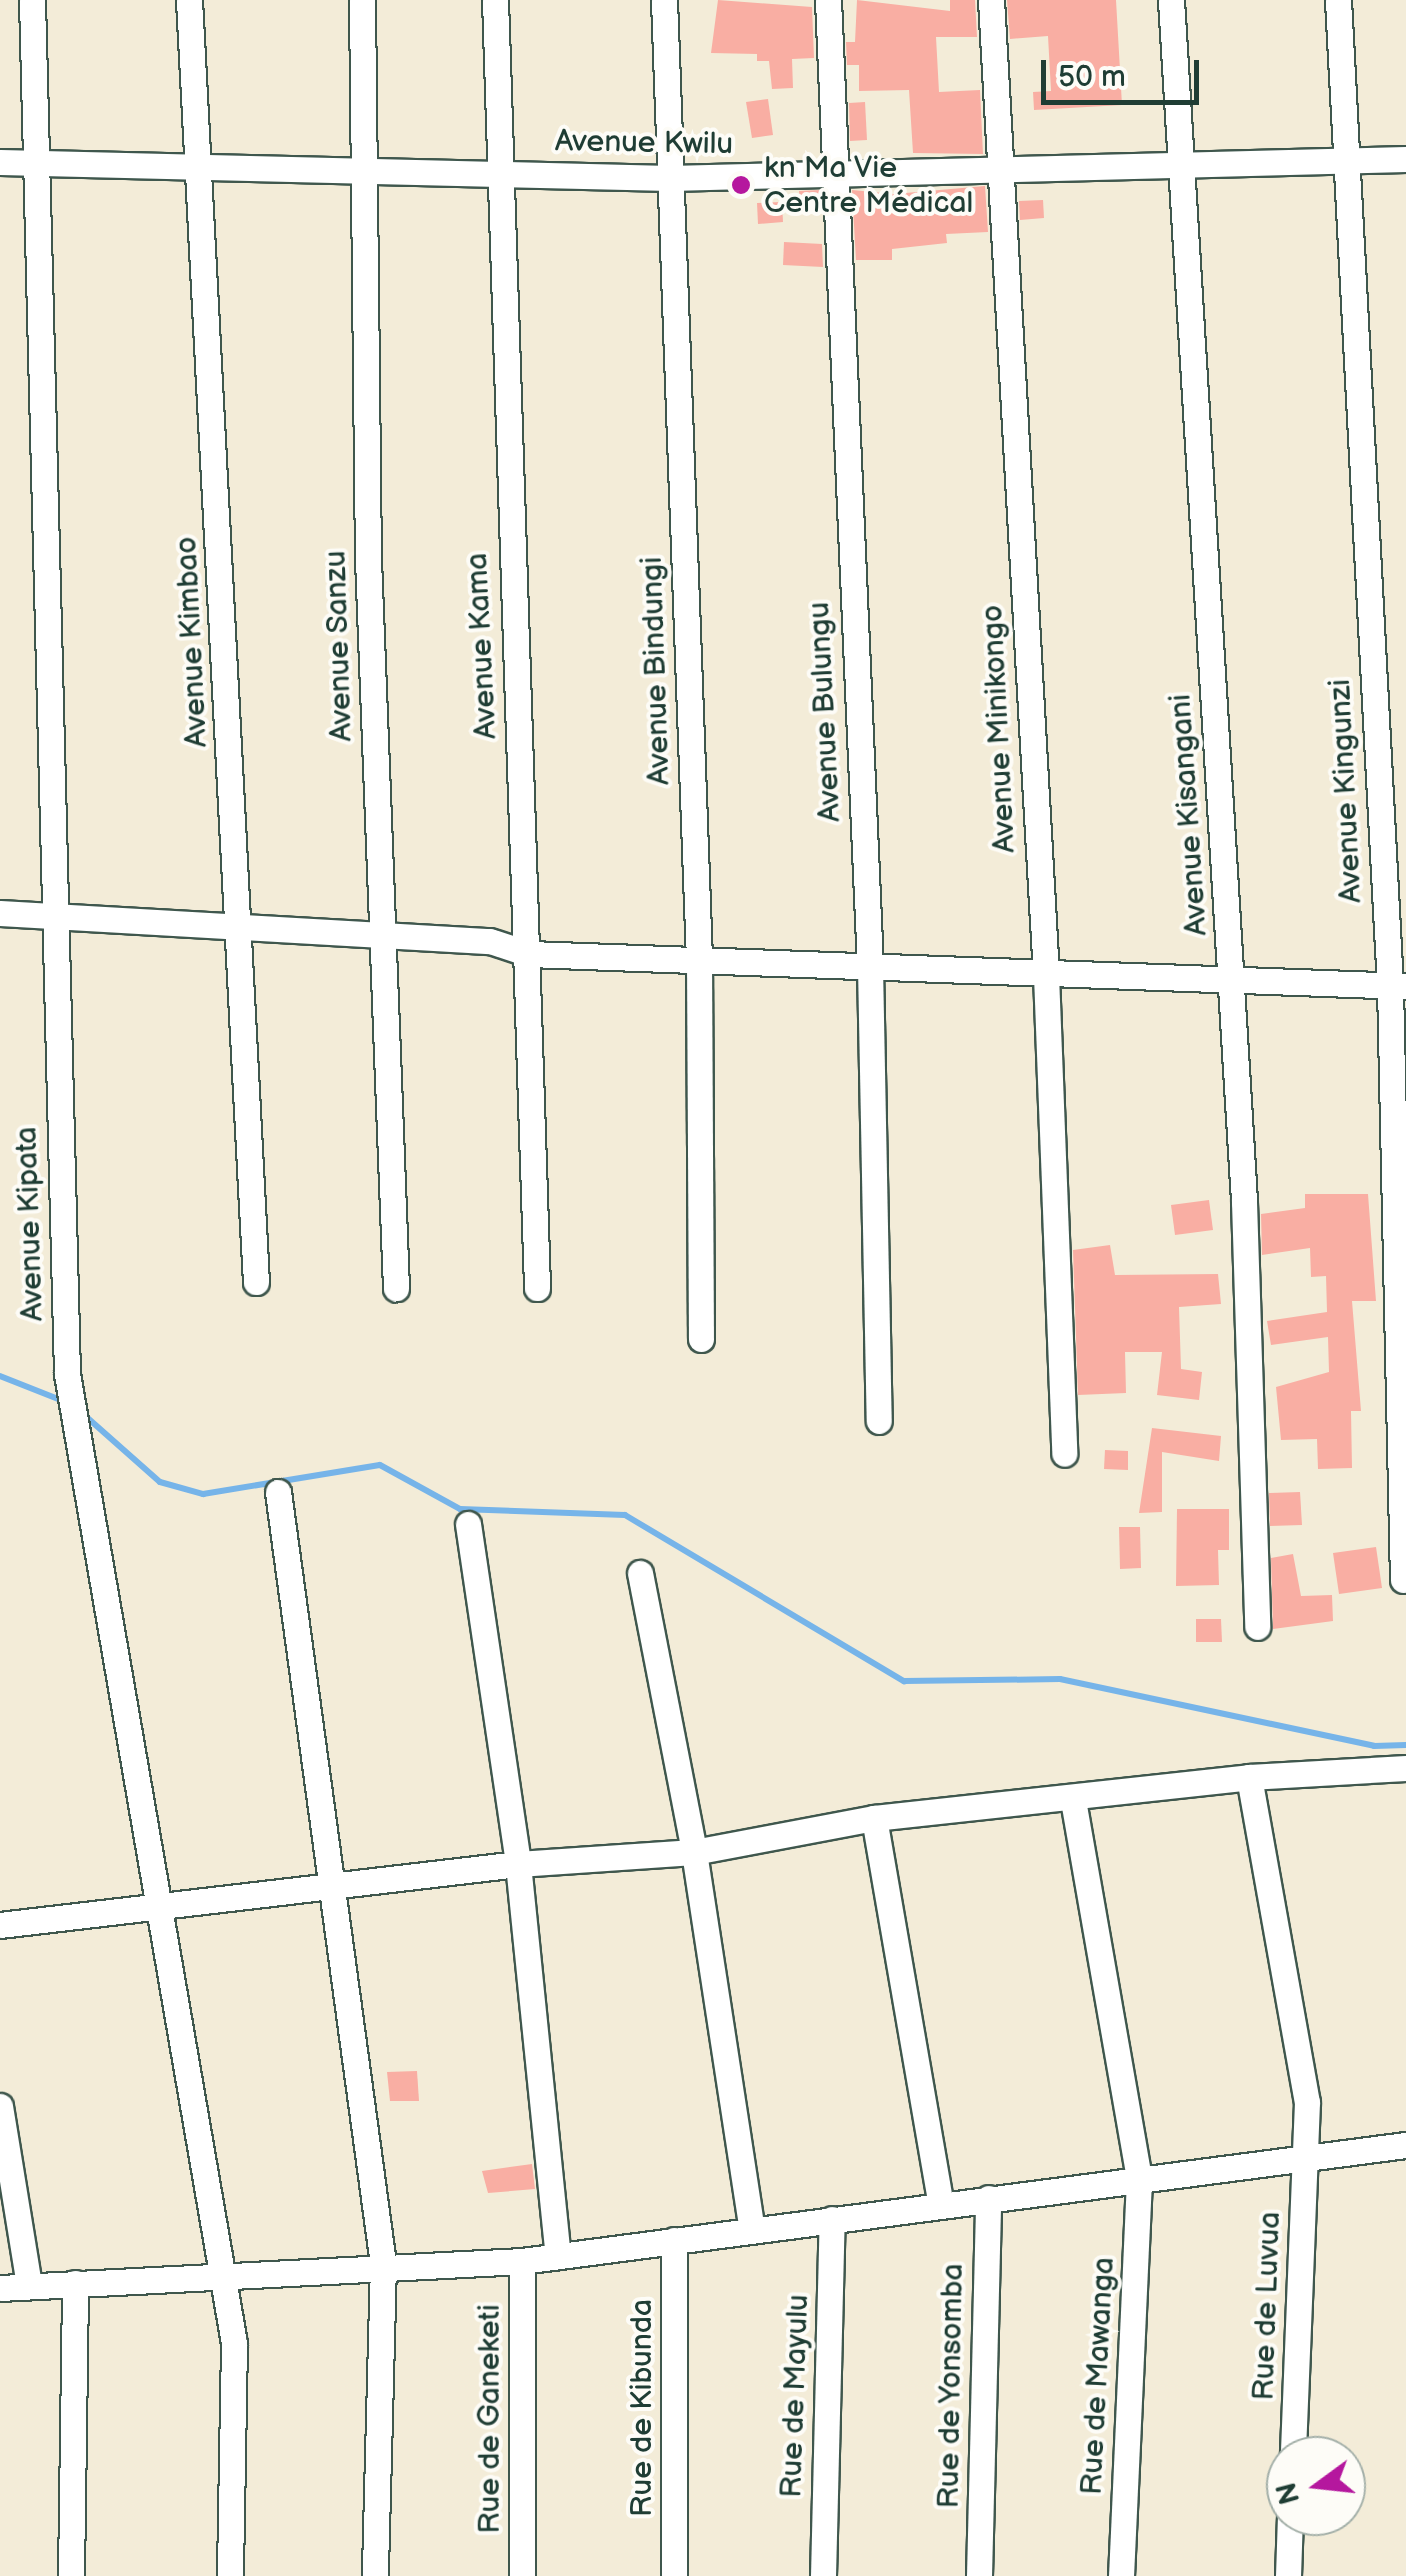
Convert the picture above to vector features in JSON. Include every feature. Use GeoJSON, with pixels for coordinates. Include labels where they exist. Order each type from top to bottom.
{"type":"FeatureCollection","features":[{"type":"Feature","properties":{"kind":"street","name":"Avenue Kipata"},"geometry":{"type":"LineString","coordinates":[[32,0],[67,1374],[219,2275],[234,2343],[230,2576]]}},
{"type":"Feature","properties":{"kind":"street","name":"Avenue Kimbao"},"geometry":{"type":"LineString","coordinates":[[189,0],[256,1282]]}},
{"type":"Feature","properties":{"kind":"street","name":"Avenue Sanzu"},"geometry":{"type":"LineString","coordinates":[[362,0],[368,559],[396,1288]]}},
{"type":"Feature","properties":{"kind":"street","name":"Avenue Kama"},"geometry":{"type":"LineString","coordinates":[[495,0],[537,1288]]}},
{"type":"Feature","properties":{"kind":"street","name":"Avenue Bindungi"},"geometry":{"type":"LineString","coordinates":[[664,0],[699,959],[701,1339]]}},
{"type":"Feature","properties":{"kind":"street","name":"Avenue Bulungu"},"geometry":{"type":"LineString","coordinates":[[828,0],[832,175],[870,966],[879,1421]]}},
{"type":"Feature","properties":{"kind":"street","name":"Avenue Minikongo"},"geometry":{"type":"LineString","coordinates":[[990,0],[1046,976],[1064,1454]]}},
{"type":"Feature","properties":{"kind":"street","name":"Avenue Kisangani"},"geometry":{"type":"LineString","coordinates":[[1172,0],[1232,983],[1257,1627]]}},
{"type":"Feature","properties":{"kind":"street","name":"Avenue Kingunzi"},"geometry":{"type":"LineString","coordinates":[[1338,0],[1342,161],[1398,986],[1403,1580]]}},
{"type":"Feature","properties":{"kind":"street","name":"Avenue Kwilu"},"geometry":{"type":"LineString","coordinates":[[0,162],[364,166],[670,178],[1406,160]]}},
{"type":"Feature","properties":{"kind":"street"},"geometry":{"type":"LineString","coordinates":[[0,914],[54,920],[490,941],[529,954],[1232,983],[1398,986]]}},
{"type":"Feature","properties":{"kind":"street"},"geometry":{"type":"LineString","coordinates":[[278,1492],[383,2264],[375,2576]]}},
{"type":"Feature","properties":{"kind":"street"},"geometry":{"type":"LineString","coordinates":[[468,1524],[518,1864],[558,2256]]}},
{"type":"Feature","properties":{"kind":"street"},"geometry":{"type":"LineString","coordinates":[[640,1573],[694,1852],[751,2226]]}},
{"type":"Feature","properties":{"kind":"street"},"geometry":{"type":"LineString","coordinates":[[0,1924],[331,1889],[518,1864],[694,1852],[874,1818],[1072,1800],[1249,1777],[1406,1768]]}},
{"type":"Feature","properties":{"kind":"street","name":"Rue de Luvua"},"geometry":{"type":"LineString","coordinates":[[1249,1777],[1307,2102],[1294,2436]]}},
{"type":"Feature","properties":{"kind":"street","name":"Rue de Mawanga"},"geometry":{"type":"LineString","coordinates":[[1072,1800],[1139,2180],[1121,2576]]}},
{"type":"Feature","properties":{"kind":"street"},"geometry":{"type":"LineString","coordinates":[[874,1818],[940,2202]]}},
{"type":"Feature","properties":{"kind":"street"},"geometry":{"type":"LineString","coordinates":[[0,2106],[29,2285]]}},
{"type":"Feature","properties":{"kind":"street"},"geometry":{"type":"LineString","coordinates":[[0,2288],[383,2264],[522,2261],[751,2226],[1406,2145]]}},
{"type":"Feature","properties":{"kind":"street","name":"Rue de Yonsomba"},"geometry":{"type":"LineString","coordinates":[[979,2576],[988,2198]]}},
{"type":"Feature","properties":{"kind":"street","name":"Rue de Mayulu"},"geometry":{"type":"LineString","coordinates":[[823,2576],[832,2219]]}},
{"type":"Feature","properties":{"kind":"street","name":"Rue de Kibunda"},"geometry":{"type":"LineString","coordinates":[[674,2240],[674,2576]]}},
{"type":"Feature","properties":{"kind":"street","name":"Rue de Ganeketi"},"geometry":{"type":"LineString","coordinates":[[522,2261],[522,2576]]}},
{"type":"Feature","properties":{"kind":"street"},"geometry":{"type":"LineString","coordinates":[[71,2576],[74,2283]]}},
{"type":"Feature","properties":{"kind":"street"},"geometry":{"type":"LineString","coordinates":[[1288,2576],[1289,2536]]}},
{"type":"Feature","properties":{"kind":"building"},"geometry":{"type":"Polygon","coordinates":[[[718,0],[812,7],[814,58],[792,59],[793,88],[772,89],[769,61],[757,61],[757,54],[711,53],[718,0]]]}},
{"type":"Feature","properties":{"kind":"building"},"geometry":{"type":"Polygon","coordinates":[[[857,0],[950,11],[950,0],[975,0],[977,37],[936,37],[939,92],[980,90],[983,154],[913,153],[909,90],[859,91],[859,65],[847,65],[846,42],[855,42],[857,0]]]}},
{"type":"Feature","properties":{"kind":"building"},"geometry":{"type":"Polygon","coordinates":[[[1007,0],[1116,0],[1122,105],[1034,110],[1033,92],[1051,91],[1048,36],[1010,39],[1007,0]]]}},
{"type":"Feature","properties":{"kind":"building"},"geometry":{"type":"Polygon","coordinates":[[[768,99],[773,135],[752,138],[746,102],[768,99]]]}},
{"type":"Feature","properties":{"kind":"building"},"geometry":{"type":"Polygon","coordinates":[[[865,102],[867,140],[850,141],[849,103],[865,102]]]}},
{"type":"Feature","properties":{"kind":"building"},"geometry":{"type":"Polygon","coordinates":[[[985,186],[988,232],[946,234],[947,243],[892,249],[892,260],[856,260],[852,190],[894,194],[985,186]]]}},
{"type":"Feature","properties":{"kind":"building"},"geometry":{"type":"Polygon","coordinates":[[[820,190],[821,208],[800,210],[799,191],[820,190]]]}},
{"type":"Feature","properties":{"kind":"building"},"geometry":{"type":"Polygon","coordinates":[[[1043,200],[1044,218],[1020,220],[1019,201],[1043,200]]]}},
{"type":"Feature","properties":{"kind":"building"},"geometry":{"type":"Polygon","coordinates":[[[782,202],[783,222],[758,224],[757,203],[782,202]]]}},
{"type":"Feature","properties":{"kind":"building"},"geometry":{"type":"Polygon","coordinates":[[[784,242],[822,244],[823,267],[783,265],[784,242]]]}},
{"type":"Feature","properties":{"kind":"building"},"geometry":{"type":"Polygon","coordinates":[[[1305,1194],[1368,1194],[1376,1301],[1352,1301],[1361,1411],[1351,1411],[1352,1468],[1318,1469],[1317,1439],[1281,1440],[1276,1387],[1329,1372],[1328,1337],[1271,1345],[1267,1321],[1327,1312],[1326,1276],[1311,1277],[1310,1248],[1262,1255],[1261,1214],[1305,1208],[1305,1194]]]}},
{"type":"Feature","properties":{"kind":"building"},"geometry":{"type":"Polygon","coordinates":[[[1209,1200],[1213,1230],[1175,1235],[1171,1205],[1209,1200]]]}},
{"type":"Feature","properties":{"kind":"building"},"geometry":{"type":"Polygon","coordinates":[[[1110,1245],[1115,1275],[1218,1274],[1221,1304],[1179,1307],[1181,1369],[1202,1372],[1199,1400],[1157,1395],[1162,1352],[1125,1352],[1126,1393],[1078,1395],[1073,1250],[1110,1245]]]}},
{"type":"Feature","properties":{"kind":"building"},"geometry":{"type":"Polygon","coordinates":[[[1152,1428],[1221,1436],[1219,1461],[1162,1452],[1162,1512],[1139,1513],[1152,1428]]]}},
{"type":"Feature","properties":{"kind":"building"},"geometry":{"type":"Polygon","coordinates":[[[1105,1450],[1128,1451],[1128,1470],[1104,1469],[1105,1450]]]}},
{"type":"Feature","properties":{"kind":"building"},"geometry":{"type":"Polygon","coordinates":[[[1300,1492],[1302,1525],[1270,1526],[1269,1493],[1300,1492]]]}},
{"type":"Feature","properties":{"kind":"building"},"geometry":{"type":"Polygon","coordinates":[[[1177,1509],[1229,1509],[1229,1550],[1218,1550],[1219,1585],[1176,1586],[1177,1509]]]}},
{"type":"Feature","properties":{"kind":"building"},"geometry":{"type":"Polygon","coordinates":[[[1119,1527],[1140,1527],[1141,1568],[1120,1569],[1119,1527]]]}},
{"type":"Feature","properties":{"kind":"building"},"geometry":{"type":"Polygon","coordinates":[[[1376,1547],[1382,1588],[1339,1594],[1333,1553],[1376,1547]]]}},
{"type":"Feature","properties":{"kind":"building"},"geometry":{"type":"Polygon","coordinates":[[[1293,1554],[1301,1596],[1332,1595],[1333,1621],[1273,1629],[1271,1558],[1293,1554]]]}},
{"type":"Feature","properties":{"kind":"building"},"geometry":{"type":"Polygon","coordinates":[[[1196,1619],[1221,1619],[1222,1642],[1196,1642],[1196,1619]]]}},
{"type":"Feature","properties":{"kind":"building"},"geometry":{"type":"Polygon","coordinates":[[[417,2071],[419,2101],[390,2101],[387,2072],[417,2071]]]}},
{"type":"Feature","properties":{"kind":"building"},"geometry":{"type":"Polygon","coordinates":[[[532,2164],[535,2189],[488,2193],[482,2171],[532,2164]]]}},
{"type":"Feature","properties":{"kind":"waterway"},"geometry":{"type":"LineString","coordinates":[[0,1376],[63,1401]]}},
{"type":"Feature","properties":{"kind":"waterway"},"geometry":{"type":"LineString","coordinates":[[82,1413],[160,1482],[203,1494],[380,1465],[460,1509],[625,1515],[904,1681],[1060,1679],[1374,1746],[1406,1745]]}},
{"type":"Feature","properties":{"kind":"place","name":"kn Ma Vie Centre Médical"},"geometry":{"type":"Point","coordinates":[741,185]}}]}
